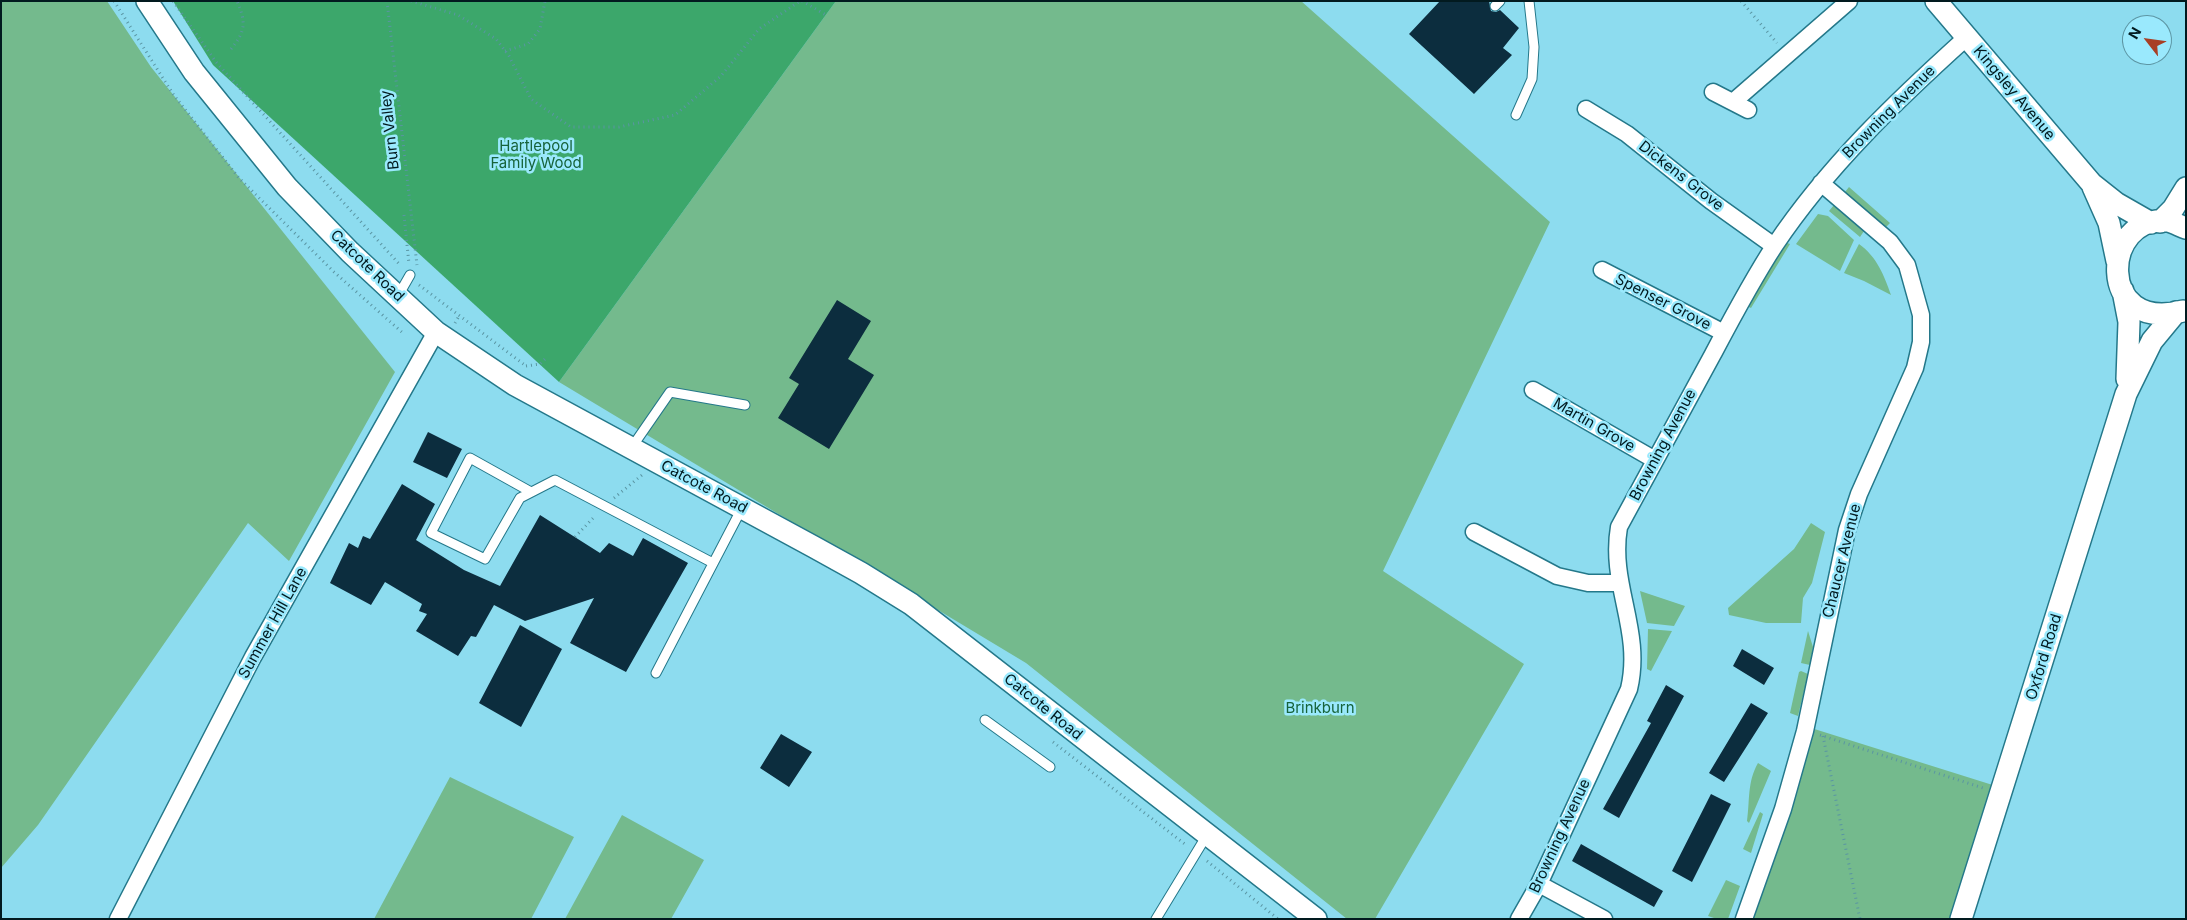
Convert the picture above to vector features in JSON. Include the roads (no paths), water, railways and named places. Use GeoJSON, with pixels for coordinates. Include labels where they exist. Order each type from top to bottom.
{"type":"FeatureCollection","features":[{"type":"Feature","properties":{"kind":"street","name":"Catcote Road"},"geometry":{"type":"LineString","coordinates":[[147,1],[194,72],[287,187],[350,252],[436,332],[515,384],[861,573],[911,604],[1316,919]]}},
{"type":"Feature","properties":{"kind":"street"},"geometry":{"type":"LineString","coordinates":[[1733,102],[1849,1]]}},
{"type":"Feature","properties":{"kind":"street","name":"Kingsley Avenue"},"geometry":{"type":"LineString","coordinates":[[1936,1],[2092,184],[2116,203],[2156,222],[2168,221],[2186,228]]}},
{"type":"Feature","properties":{"kind":"street","name":"Browning Avenue"},"geometry":{"type":"LineString","coordinates":[[1519,919],[1539,884],[1629,689],[1633,674],[1632,638],[1616,566],[1616,546],[1619,527],[1724,333],[1774,246],[1821,183],[1856,142],[1900,97],[1967,37]]}},
{"type":"Feature","properties":{"kind":"street"},"geometry":{"type":"LineString","coordinates":[[1713,92],[1748,110]]}},
{"type":"Feature","properties":{"kind":"street","name":"Dickens Grove"},"geometry":{"type":"LineString","coordinates":[[1586,109],[1628,134],[1711,201],[1774,246]]}},
{"type":"Feature","properties":{"kind":"street","name":"Chaucer Avenue"},"geometry":{"type":"LineString","coordinates":[[1744,919],[1783,809],[1805,731],[1847,530],[1863,486],[1915,368],[1921,342],[1921,315],[1907,265],[1890,242],[1821,183]]}},
{"type":"Feature","properties":{"kind":"street","name":"Kingsley Avenue"},"geometry":{"type":"LineString","coordinates":[[2092,184],[2109,223],[2117,261],[2117,277],[2123,291]]}},
{"type":"Feature","properties":{"kind":"street"},"geometry":{"type":"LineString","coordinates":[[2117,261],[2126,241],[2137,229],[2156,222],[2173,209],[2186,188]]}},
{"type":"Feature","properties":{"kind":"street","name":"Spenser Grove"},"geometry":{"type":"LineString","coordinates":[[1602,270],[1724,333]]}},
{"type":"Feature","properties":{"kind":"street"},"geometry":{"type":"LineString","coordinates":[[2123,291],[2129,300],[2141,310],[2151,314],[2167,315],[2183,311]]}},
{"type":"Feature","properties":{"kind":"street","name":"Oxford Road"},"geometry":{"type":"LineString","coordinates":[[2123,291],[2129,322],[2126,394]]}},
{"type":"Feature","properties":{"kind":"street","name":"Oxford Road"},"geometry":{"type":"LineString","coordinates":[[1961,919],[2126,394],[2152,341],[2183,311]]}},
{"type":"Feature","properties":{"kind":"street","name":"Summer Hill Lane"},"geometry":{"type":"LineString","coordinates":[[118,919],[253,657],[436,332]]}},
{"type":"Feature","properties":{"kind":"street","name":"Martin Grove"},"geometry":{"type":"LineString","coordinates":[[1533,390],[1655,460]]}},
{"type":"Feature","properties":{"kind":"street"},"geometry":{"type":"LineString","coordinates":[[1474,532],[1557,576],[1588,583],[1620,583]]}},
{"type":"Feature","properties":{"kind":"street"},"geometry":{"type":"LineString","coordinates":[[1539,884],[1604,919]]}},
{"type":"Feature","properties":{"kind":"lane"},"geometry":{"type":"LineString","coordinates":[[1516,115],[1532,79],[1534,47],[1529,1]]}},
{"type":"Feature","properties":{"kind":"lane"},"geometry":{"type":"LineString","coordinates":[[398,296],[410,275]]}},
{"type":"Feature","properties":{"kind":"lane"},"geometry":{"type":"LineString","coordinates":[[632,447],[670,392],[745,405]]}},
{"type":"Feature","properties":{"kind":"lane"},"geometry":{"type":"LineString","coordinates":[[531,492],[470,458],[431,533],[485,559],[520,498],[554,480],[713,563]]}},
{"type":"Feature","properties":{"kind":"lane"},"geometry":{"type":"LineString","coordinates":[[656,673],[742,508]]}},
{"type":"Feature","properties":{"kind":"lane"},"geometry":{"type":"LineString","coordinates":[[985,720],[1050,767]]}},
{"type":"Feature","properties":{"kind":"lane"},"geometry":{"type":"LineString","coordinates":[[1156,919],[1207,834]]}},
{"type":"Feature","properties":{"kind":"park label","name":"Hartlepool Family Wood"},"geometry":{"type":"Point","coordinates":[536,154]}},
{"type":"Feature","properties":{"kind":"park label","name":"Brinkburn"},"geometry":{"type":"Point","coordinates":[1320,708]}}]}
